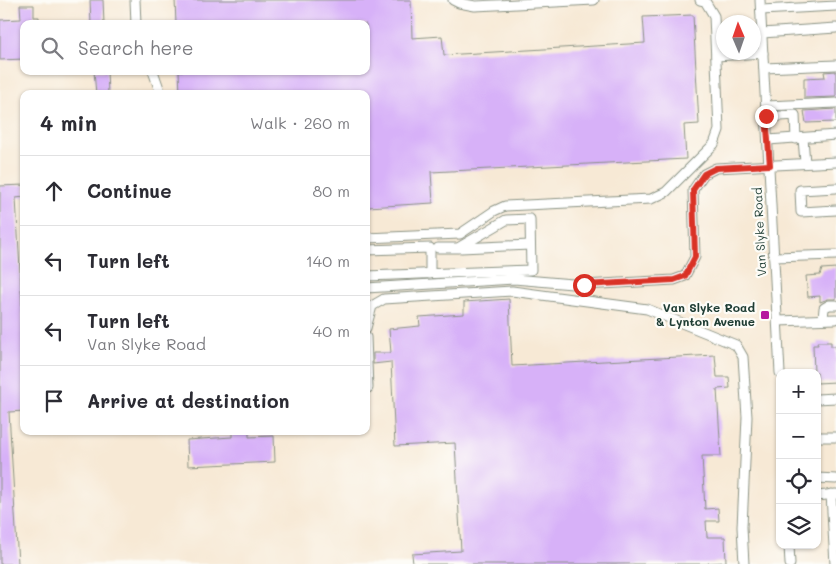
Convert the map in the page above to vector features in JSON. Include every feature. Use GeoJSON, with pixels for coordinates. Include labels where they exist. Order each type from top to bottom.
{"type":"FeatureCollection","features":[{"type":"Feature","properties":{"kind":"street"},"geometry":{"type":"LineString","coordinates":[[135,0],[136,20]]}},
{"type":"Feature","properties":{"kind":"street"},"geometry":{"type":"LineString","coordinates":[[453,0],[475,6],[594,0]]}},
{"type":"Feature","properties":{"kind":"street"},"geometry":{"type":"LineString","coordinates":[[700,0],[705,2],[714,16],[716,56]]}},
{"type":"Feature","properties":{"kind":"street","name":"Van Slyke Road"},"geometry":{"type":"LineString","coordinates":[[760,0],[780,369]]}},
{"type":"Feature","properties":{"kind":"street"},"geometry":{"type":"LineString","coordinates":[[761,10],[836,6]]}},
{"type":"Feature","properties":{"kind":"street"},"geometry":{"type":"LineString","coordinates":[[762,33],[836,28]]}},
{"type":"Feature","properties":{"kind":"street"},"geometry":{"type":"LineString","coordinates":[[370,238],[460,234],[494,211],[505,206],[651,199],[666,192],[714,144],[719,130],[716,60]]}},
{"type":"Feature","properties":{"kind":"street"},"geometry":{"type":"LineString","coordinates":[[764,68],[836,65]]}},
{"type":"Feature","properties":{"kind":"street"},"geometry":{"type":"LineString","coordinates":[[154,75],[160,90]]}},
{"type":"Feature","properties":{"kind":"street"},"geometry":{"type":"LineString","coordinates":[[766,106],[836,103]]}},
{"type":"Feature","properties":{"kind":"street"},"geometry":{"type":"LineString","coordinates":[[766,116],[795,115],[805,163]]}},
{"type":"Feature","properties":{"kind":"street"},"geometry":{"type":"LineString","coordinates":[[768,140],[836,135]]}},
{"type":"Feature","properties":{"kind":"street"},"geometry":{"type":"LineString","coordinates":[[370,288],[514,279],[584,285],[674,280],[685,276],[695,257],[693,190],[704,174],[716,168],[836,162]]}},
{"type":"Feature","properties":{"kind":"street"},"geometry":{"type":"LineString","coordinates":[[836,188],[800,190],[801,212],[836,210]]}},
{"type":"Feature","properties":{"kind":"street"},"geometry":{"type":"LineString","coordinates":[[370,276],[531,270],[530,219],[506,220],[458,248]]}},
{"type":"Feature","properties":{"kind":"street"},"geometry":{"type":"LineString","coordinates":[[438,248],[530,246]]}},
{"type":"Feature","properties":{"kind":"street"},"geometry":{"type":"LineString","coordinates":[[370,250],[430,248],[430,274]]}},
{"type":"Feature","properties":{"kind":"street"},"geometry":{"type":"LineString","coordinates":[[774,257],[836,255]]}},
{"type":"Feature","properties":{"kind":"street"},"geometry":{"type":"LineString","coordinates":[[370,313],[372,306],[384,299],[512,291],[647,308],[736,345],[743,357],[747,417],[742,526],[744,564]]}},
{"type":"Feature","properties":{"kind":"street"},"geometry":{"type":"LineString","coordinates":[[823,319],[824,308],[829,305],[836,305]]}},
{"type":"Feature","properties":{"kind":"street"},"geometry":{"type":"LineString","coordinates":[[778,321],[836,319]]}},
{"type":"Feature","properties":{"kind":"street"},"geometry":{"type":"LineString","coordinates":[[821,399],[836,398]]}},
{"type":"Feature","properties":{"kind":"street"},"geometry":{"type":"LineString","coordinates":[[821,437],[836,437]]}},
{"type":"Feature","properties":{"kind":"street"},"geometry":{"type":"LineString","coordinates":[[821,478],[836,479]]}},
{"type":"Feature","properties":{"kind":"street"},"geometry":{"type":"LineString","coordinates":[[821,496],[834,494],[835,564]]}},
{"type":"Feature","properties":{"kind":"street"},"geometry":{"type":"LineString","coordinates":[[789,549],[790,564]]}},
{"type":"Feature","properties":{"kind":"building"},"geometry":{"type":"Polygon","coordinates":[[[90,0],[103,0],[104,20],[91,20],[90,0]]]}},
{"type":"Feature","properties":{"kind":"building"},"geometry":{"type":"Polygon","coordinates":[[[175,0],[411,0],[412,38],[442,36],[444,55],[645,43],[643,17],[693,15],[699,124],[684,125],[686,159],[431,172],[433,203],[370,207],[370,90],[180,90],[179,75],[370,75],[370,20],[176,20],[175,0]]]}},
{"type":"Feature","properties":{"kind":"building"},"geometry":{"type":"Polygon","coordinates":[[[20,5],[34,5],[34,17],[39,17],[39,20],[20,20],[20,59],[0,60],[0,20],[21,19],[20,5]]]}},
{"type":"Feature","properties":{"kind":"building"},"geometry":{"type":"Polygon","coordinates":[[[836,71],[836,97],[804,98],[804,78],[825,77],[824,72],[836,71]]]}},
{"type":"Feature","properties":{"kind":"building"},"geometry":{"type":"Polygon","coordinates":[[[94,75],[107,75],[108,90],[96,90],[94,75]]]}},
{"type":"Feature","properties":{"kind":"building"},"geometry":{"type":"Polygon","coordinates":[[[836,109],[836,122],[806,123],[804,111],[836,109]]]}},
{"type":"Feature","properties":{"kind":"building"},"geometry":{"type":"Polygon","coordinates":[[[20,185],[20,198],[16,198],[20,270],[20,411],[9,412],[18,564],[0,564],[0,186],[20,185]]]}},
{"type":"Feature","properties":{"kind":"building"},"geometry":{"type":"Polygon","coordinates":[[[836,268],[836,299],[820,302],[820,296],[808,297],[806,276],[820,275],[822,269],[836,268]]]}},
{"type":"Feature","properties":{"kind":"building"},"geometry":{"type":"Polygon","coordinates":[[[509,299],[512,366],[715,355],[717,377],[729,377],[730,388],[717,389],[721,456],[702,456],[705,509],[718,508],[719,521],[706,521],[707,537],[725,537],[726,562],[708,564],[413,564],[412,554],[461,551],[455,443],[395,446],[391,362],[373,364],[373,353],[391,353],[389,329],[420,326],[419,317],[464,314],[464,302],[509,299]]]}},
{"type":"Feature","properties":{"kind":"building"},"geometry":{"type":"Polygon","coordinates":[[[817,342],[831,342],[831,346],[836,346],[836,382],[821,383],[821,369],[814,369],[813,345],[818,345],[817,342]]]}},
{"type":"Feature","properties":{"kind":"building"},"geometry":{"type":"Polygon","coordinates":[[[232,435],[249,435],[249,437],[274,436],[275,462],[188,466],[187,440],[232,437],[232,435]]]}},
{"type":"Feature","properties":{"kind":"place","name":"Van Slyke Road & Lynton Avenue"},"geometry":{"type":"Point","coordinates":[765,315]}},
{"type":"Feature","properties":{"kind":"route"},"geometry":{"type":"LineString","coordinates":[[584,285],[674,280],[685,276],[695,257],[693,190],[704,174],[716,168],[770,165],[766,116]]}}]}
